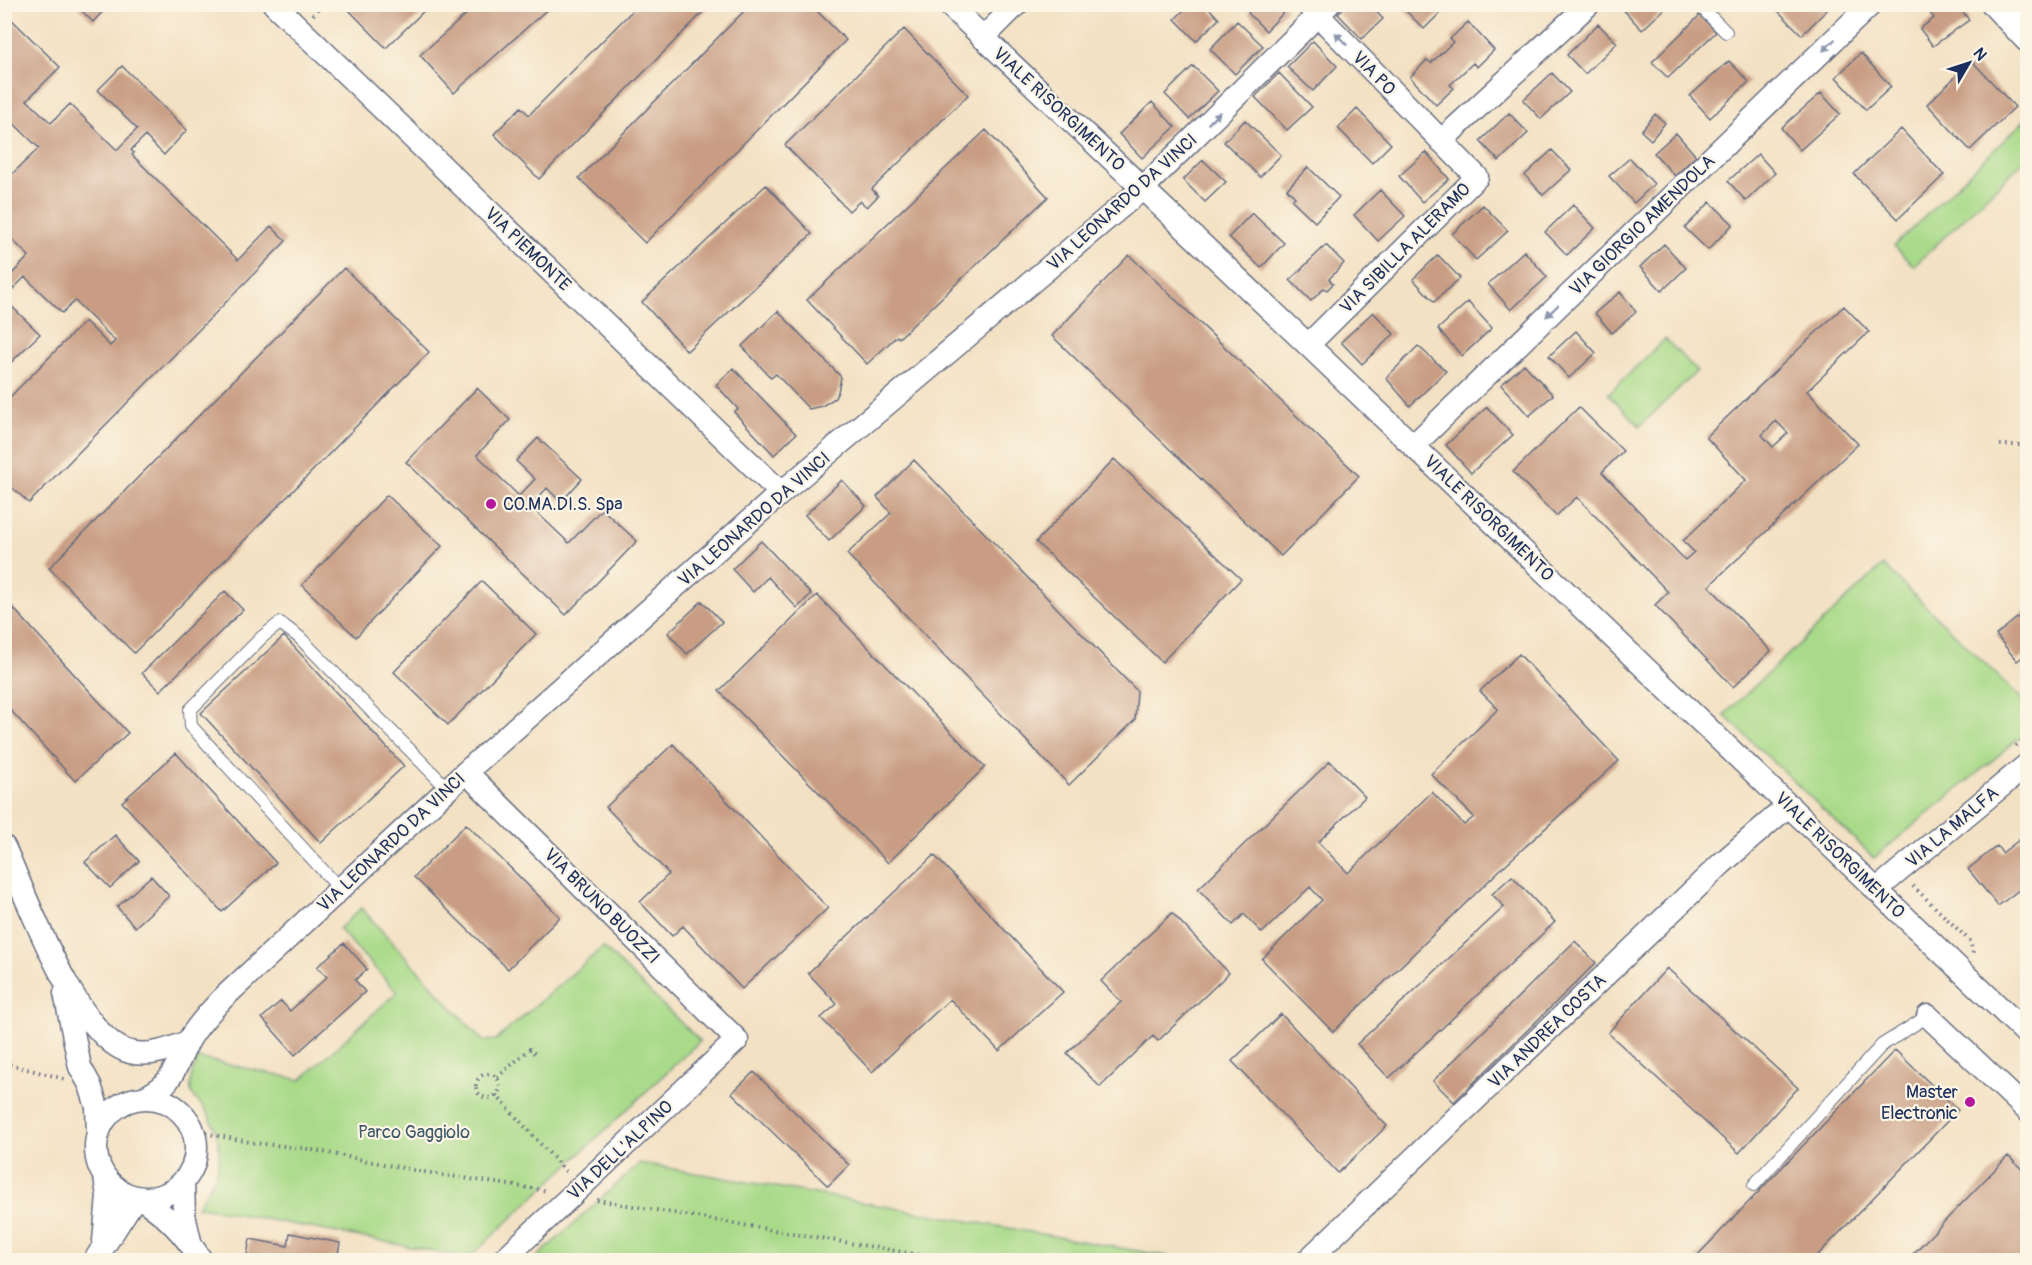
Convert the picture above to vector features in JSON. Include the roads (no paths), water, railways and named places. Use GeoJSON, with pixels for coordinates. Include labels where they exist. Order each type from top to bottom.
{"type":"FeatureCollection","features":[{"type":"Feature","properties":{"kind":"street","name":"VIA PIEMONTE"},"geometry":{"type":"LineString","coordinates":[[274,4],[782,493]]}},
{"type":"Feature","properties":{"kind":"street","name":"VIALE RISORGIMENTO"},"geometry":{"type":"LineString","coordinates":[[948,4],[1308,345],[2028,1035]]}},
{"type":"Feature","properties":{"kind":"street"},"geometry":{"type":"LineString","coordinates":[[983,38],[1017,4]]}},
{"type":"Feature","properties":{"kind":"street"},"geometry":{"type":"LineString","coordinates":[[1441,141],[1589,4]]}},
{"type":"Feature","properties":{"kind":"street","name":"VIA GIORGIO AMENDOLA"},"geometry":{"type":"LineString","coordinates":[[1413,446],[1871,4]]}},
{"type":"Feature","properties":{"kind":"street"},"geometry":{"type":"LineString","coordinates":[[1996,4],[2028,39]]}},
{"type":"Feature","properties":{"kind":"street","name":"VIA LEONARDO DA VINCI"},"geometry":{"type":"LineString","coordinates":[[135,1100],[158,1092],[178,1066],[200,1022],[222,999],[466,772],[782,493],[1142,189],[1318,8]]}},
{"type":"Feature","properties":{"kind":"street","name":"VIA PO"},"geometry":{"type":"LineString","coordinates":[[1318,8],[1441,141]]}},
{"type":"Feature","properties":{"kind":"street","name":"VIA SIBILLA ALERAMO"},"geometry":{"type":"LineString","coordinates":[[1308,345],[1477,177],[1441,141]]}},
{"type":"Feature","properties":{"kind":"street","name":"VIA LA MALFA"},"geometry":{"type":"LineString","coordinates":[[1876,890],[2028,764]]}},
{"type":"Feature","properties":{"kind":"street","name":"VIA BRUNO BUOZZI"},"geometry":{"type":"LineString","coordinates":[[466,772],[738,1040]]}},
{"type":"Feature","properties":{"kind":"street","name":"VIA ANDREA COSTA"},"geometry":{"type":"LineString","coordinates":[[1308,1260],[1721,864],[1789,805]]}},
{"type":"Feature","properties":{"kind":"street"},"geometry":{"type":"LineString","coordinates":[[4,847],[60,974],[78,1004],[97,1029],[112,1043],[129,1052],[147,1054],[171,1049],[188,1042]]}},
{"type":"Feature","properties":{"kind":"street"},"geometry":{"type":"LineString","coordinates":[[60,974],[80,1067],[90,1085],[97,1107],[98,1162],[105,1177],[108,1196],[99,1253]]}},
{"type":"Feature","properties":{"kind":"street"},"geometry":{"type":"LineString","coordinates":[[1928,1016],[2026,1107]]}},
{"type":"Feature","properties":{"kind":"street","name":"VIA DELL'ALPINO"},"geometry":{"type":"LineString","coordinates":[[503,1260],[738,1040]]}},
{"type":"Feature","properties":{"kind":"street","name":"VIA LEONARDO DA VINCI"},"geometry":{"type":"LineString","coordinates":[[178,1066],[179,1091],[184,1114]]}},
{"type":"Feature","properties":{"kind":"street"},"geometry":{"type":"LineString","coordinates":[[90,1085],[109,1096],[135,1100],[152,1098],[171,1104],[184,1114],[194,1131],[197,1149],[195,1163],[183,1182],[177,1189],[163,1196],[150,1199],[137,1198]]}},
{"type":"Feature","properties":{"kind":"street"},"geometry":{"type":"LineString","coordinates":[[98,1133],[114,1109],[135,1100]]}},
{"type":"Feature","properties":{"kind":"street"},"geometry":{"type":"LineString","coordinates":[[105,1177],[115,1188],[137,1198],[169,1219],[195,1251]]}},
{"type":"Feature","properties":{"kind":"street"},"geometry":{"type":"LineString","coordinates":[[183,1182],[184,1215],[195,1251]]}},
{"type":"Feature","properties":{"kind":"street"},"geometry":{"type":"LineString","coordinates":[[99,1253],[137,1198]]}},
{"type":"Feature","properties":{"kind":"lane"},"geometry":{"type":"LineString","coordinates":[[1698,4],[1726,32]]}},
{"type":"Feature","properties":{"kind":"lane"},"geometry":{"type":"LineString","coordinates":[[340,889],[191,726],[190,710],[262,638],[280,623],[299,637],[448,789]]}},
{"type":"Feature","properties":{"kind":"lane"},"geometry":{"type":"LineString","coordinates":[[1754,1185],[1882,1046],[1928,1016]]}},
{"type":"Feature","properties":{"kind":"place","name":"CO.MA.DI.S. Spa"},"geometry":{"type":"Point","coordinates":[491,504]}},
{"type":"Feature","properties":{"kind":"place","name":"Master Electronic"},"geometry":{"type":"Point","coordinates":[1970,1102]}},
{"type":"Feature","properties":{"kind":"park label","name":"Parco Gaggiolo"},"geometry":{"type":"Point","coordinates":[414,1132]}}]}
